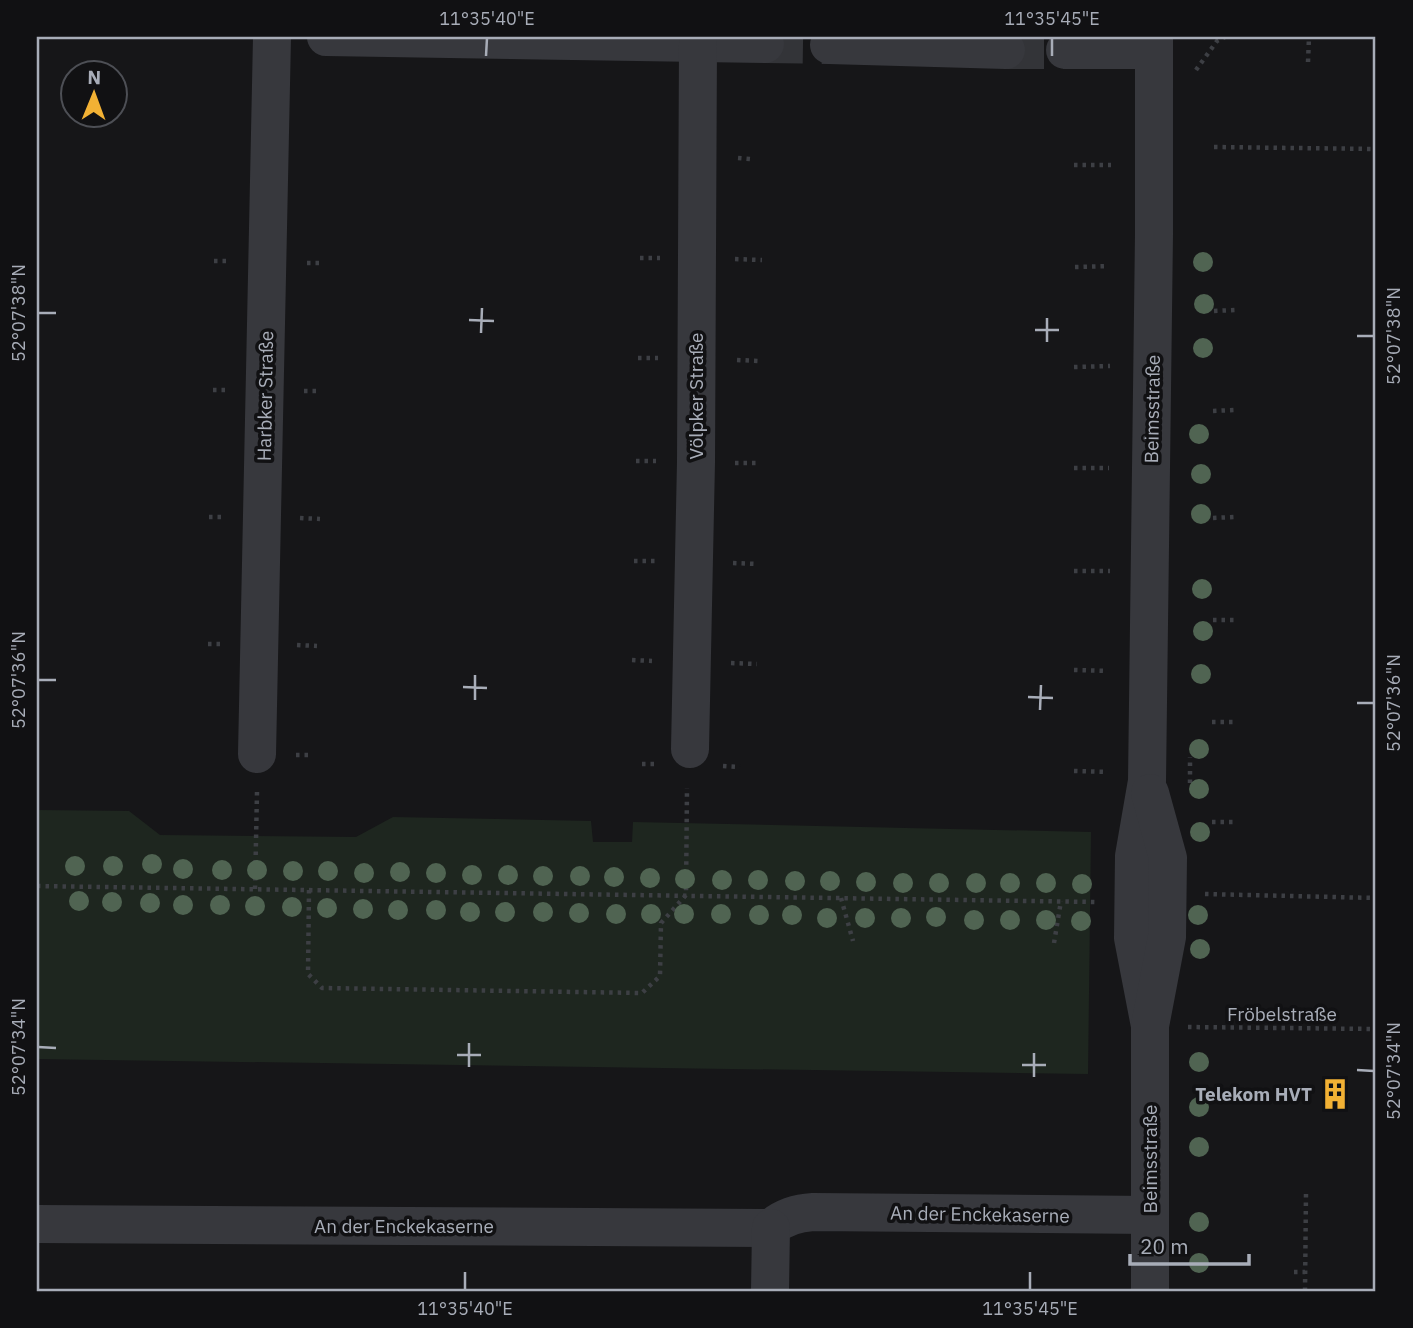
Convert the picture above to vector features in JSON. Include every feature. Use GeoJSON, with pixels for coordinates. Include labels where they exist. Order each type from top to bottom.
{"type":"FeatureCollection","features":[{"type":"Feature","properties":{"kind":"street","name":"Harbker Straße"},"geometry":{"type":"LineString","coordinates":[[257,754],[272,37]]}},
{"type":"Feature","properties":{"kind":"street"},"geometry":{"type":"LineString","coordinates":[[326,37],[765,44]]}},
{"type":"Feature","properties":{"kind":"street","name":"Völpker Straße"},"geometry":{"type":"LineString","coordinates":[[690,749],[696,462],[698,44]]}},
{"type":"Feature","properties":{"kind":"street"},"geometry":{"type":"LineString","coordinates":[[1065,50],[1154,44]]}},
{"type":"Feature","properties":{"kind":"street","name":"Beimsstraße"},"geometry":{"type":"LineString","coordinates":[[1150,1291],[1150,1215],[1169,1027],[1133,938],[1134,856],[1147,781],[1154,44]]}},
{"type":"Feature","properties":{"kind":"street"},"geometry":{"type":"LineString","coordinates":[[829,46],[1006,50]]}},
{"type":"Feature","properties":{"kind":"street","name":"An der Enckekaserne"},"geometry":{"type":"LineString","coordinates":[[37,1224],[771,1228],[790,1216],[813,1212],[1150,1215]]}},
{"type":"Feature","properties":{"kind":"street"},"geometry":{"type":"LineString","coordinates":[[770,1291],[771,1228]]}},
{"type":"Feature","properties":{"kind":"path"},"geometry":{"type":"LineString","coordinates":[[1196,70],[1217,41],[1225,37]]}},
{"type":"Feature","properties":{"kind":"path"},"geometry":{"type":"LineString","coordinates":[[1308,62],[1309,37]]}},
{"type":"Feature","properties":{"kind":"path"},"geometry":{"type":"LineString","coordinates":[[1213,147],[1376,149]]}},
{"type":"Feature","properties":{"kind":"path"},"geometry":{"type":"LineString","coordinates":[[1074,165],[1111,165]]}},
{"type":"Feature","properties":{"kind":"path"},"geometry":{"type":"LineString","coordinates":[[1075,267],[1109,266]]}},
{"type":"Feature","properties":{"kind":"path"},"geometry":{"type":"LineString","coordinates":[[1214,311],[1236,310]]}},
{"type":"Feature","properties":{"kind":"path"},"geometry":{"type":"LineString","coordinates":[[1074,366],[1110,366]]}},
{"type":"Feature","properties":{"kind":"path"},"geometry":{"type":"LineString","coordinates":[[1213,411],[1235,410]]}},
{"type":"Feature","properties":{"kind":"path"},"geometry":{"type":"LineString","coordinates":[[1074,468],[1109,468]]}},
{"type":"Feature","properties":{"kind":"path"},"geometry":{"type":"LineString","coordinates":[[1213,518],[1235,517]]}},
{"type":"Feature","properties":{"kind":"path"},"geometry":{"type":"LineString","coordinates":[[1074,571],[1110,571]]}},
{"type":"Feature","properties":{"kind":"path"},"geometry":{"type":"LineString","coordinates":[[1213,620],[1235,620]]}},
{"type":"Feature","properties":{"kind":"path"},"geometry":{"type":"LineString","coordinates":[[1074,670],[1109,671]]}},
{"type":"Feature","properties":{"kind":"path"},"geometry":{"type":"LineString","coordinates":[[1212,722],[1234,722]]}},
{"type":"Feature","properties":{"kind":"path"},"geometry":{"type":"LineString","coordinates":[[309,890],[308,974],[322,988],[642,993],[660,976],[661,923],[686,895],[687,765],[690,749]]}},
{"type":"Feature","properties":{"kind":"path"},"geometry":{"type":"LineString","coordinates":[[255,889],[257,754]]}},
{"type":"Feature","properties":{"kind":"path"},"geometry":{"type":"LineString","coordinates":[[1074,771],[1109,772]]}},
{"type":"Feature","properties":{"kind":"path"},"geometry":{"type":"LineString","coordinates":[[1212,822],[1234,822]]}},
{"type":"Feature","properties":{"kind":"path"},"geometry":{"type":"LineString","coordinates":[[37,886],[1099,902]]}},
{"type":"Feature","properties":{"kind":"path"},"geometry":{"type":"LineString","coordinates":[[1212,895],[1376,898]]}},
{"type":"Feature","properties":{"kind":"path"},"geometry":{"type":"LineString","coordinates":[[841,898],[853,941]]}},
{"type":"Feature","properties":{"kind":"path"},"geometry":{"type":"LineString","coordinates":[[1054,943],[1061,901]]}},
{"type":"Feature","properties":{"kind":"path","name":"Fröbelstraße"},"geometry":{"type":"LineString","coordinates":[[1169,1027],[1376,1029]]}},
{"type":"Feature","properties":{"kind":"path"},"geometry":{"type":"LineString","coordinates":[[1305,1291],[1306,1193]]}},
{"type":"Feature","properties":{"kind":"path"},"geometry":{"type":"LineString","coordinates":[[1294,1272],[1305,1272]]}},
{"type":"Feature","properties":{"kind":"shaded area"},"geometry":{"type":"Polygon","coordinates":[[[37,810],[129,811],[160,835],[356,837],[393,817],[591,821],[593,842],[632,842],[633,822],[1091,832],[1088,1074],[37,1059],[37,810]]]}},
{"type":"Feature","properties":{"kind":"tunnel"},"geometry":{"type":"LineString","coordinates":[[765,44],[829,45]]}},
{"type":"Feature","properties":{"kind":"tunnel"},"geometry":{"type":"LineString","coordinates":[[1006,50],[1065,50]]}},
{"type":"Feature","properties":{"kind":"place","name":"Telekom HVT"},"geometry":{"type":"Point","coordinates":[1335,1094]}}]}
